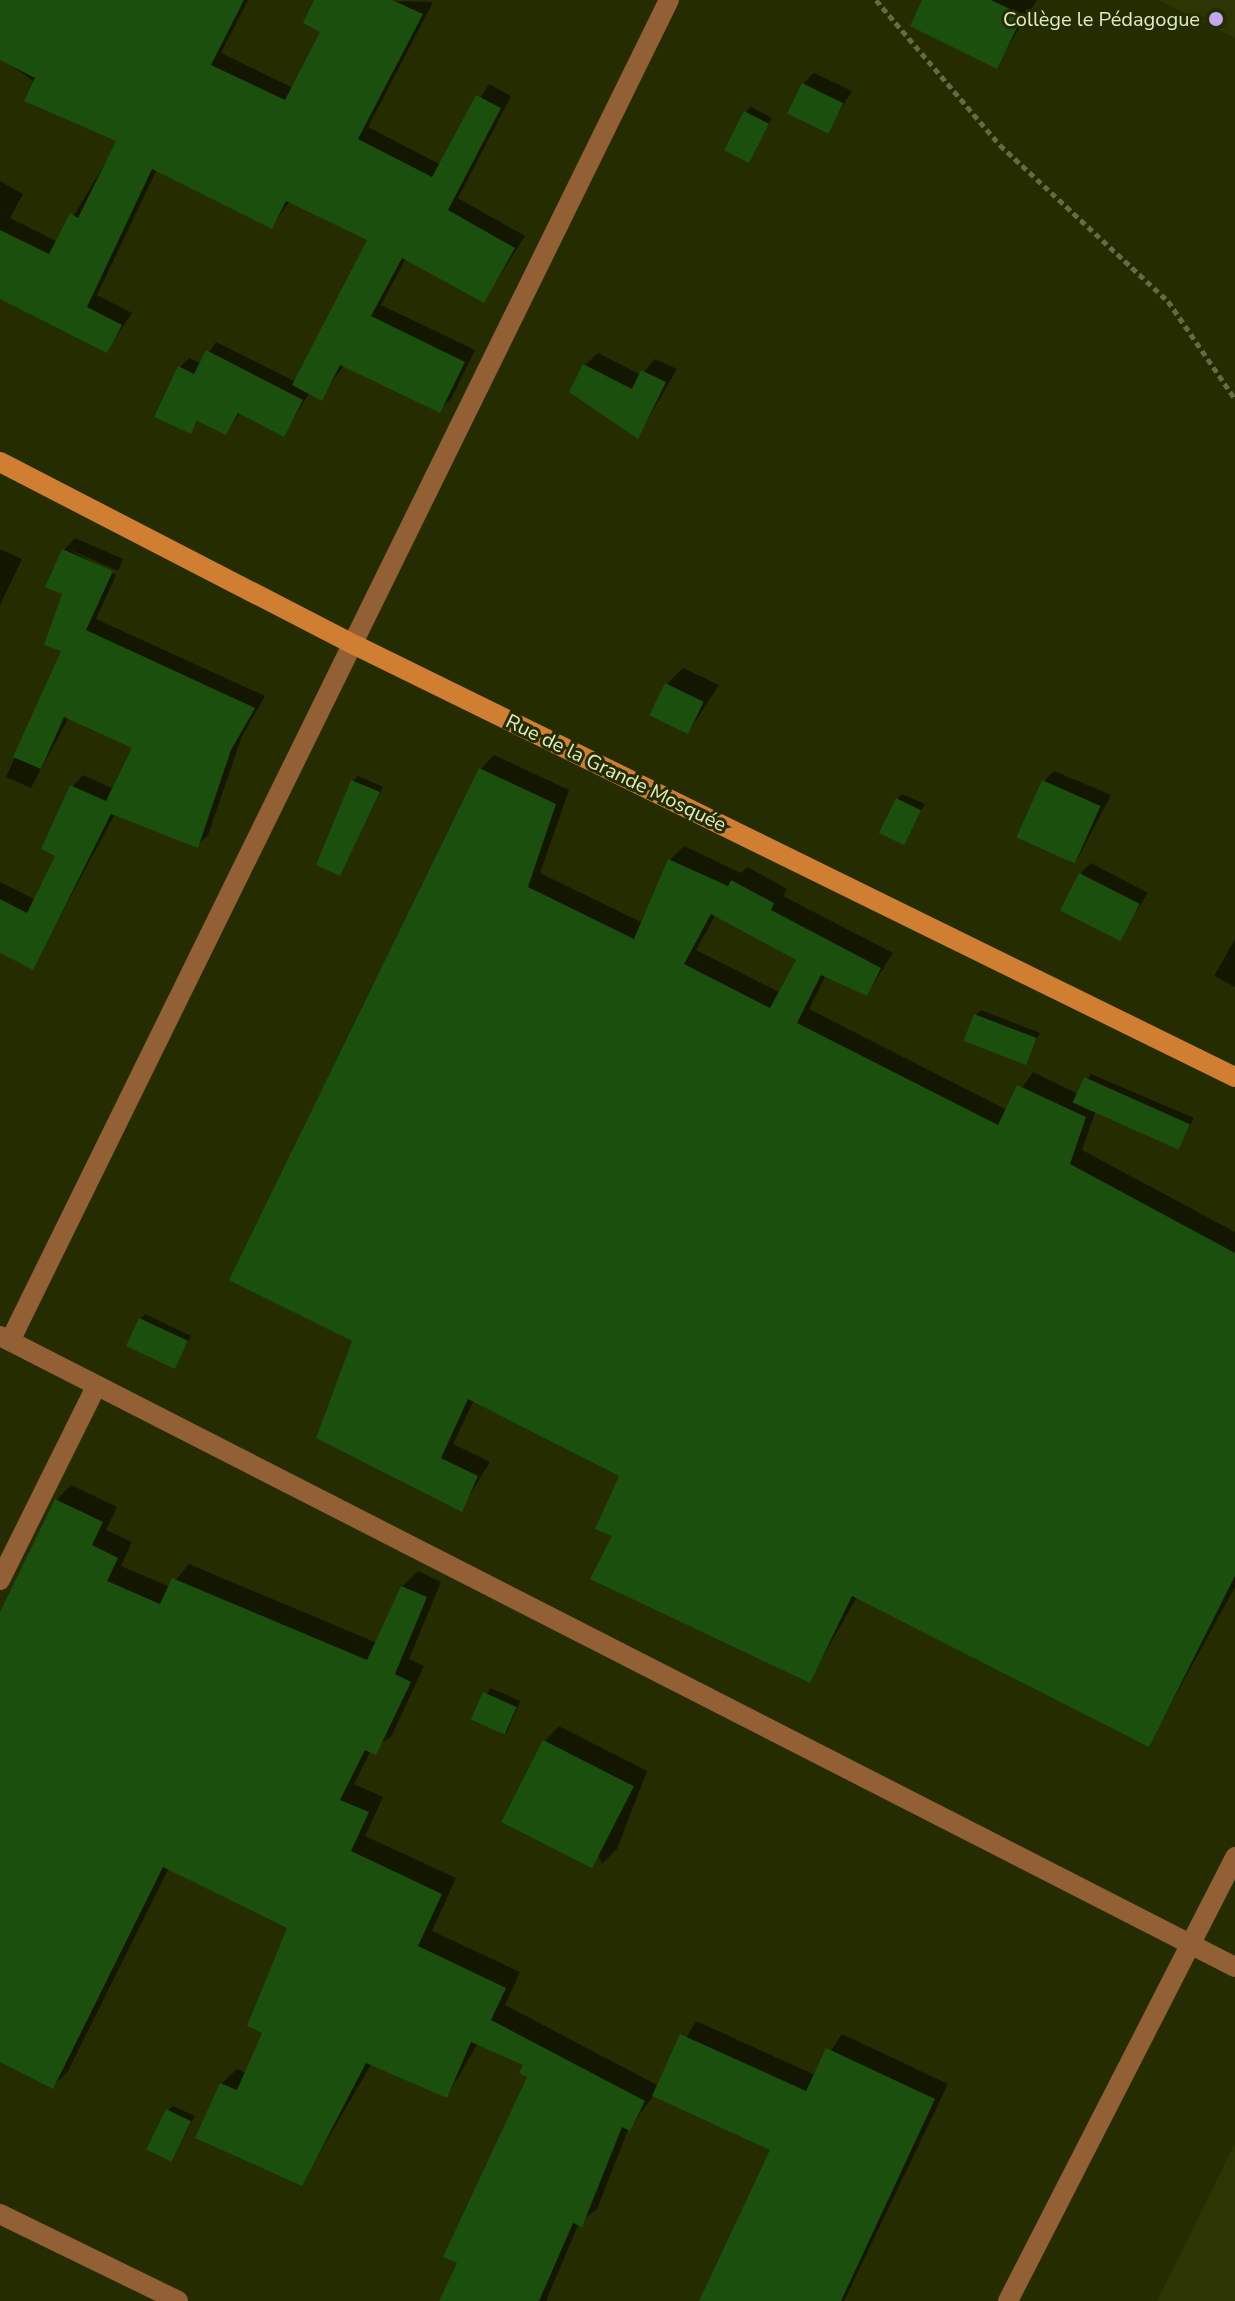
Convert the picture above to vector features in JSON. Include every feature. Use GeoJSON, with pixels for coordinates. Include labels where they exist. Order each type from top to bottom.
{"type":"FeatureCollection","features":[{"type":"Feature","properties":{"kind":"street"},"geometry":{"type":"LineString","coordinates":[[669,0],[357,646],[5,1338],[95,1389],[1235,1967]]}},
{"type":"Feature","properties":{"kind":"street","name":"Rue de la Grande Mosquée"},"geometry":{"type":"LineString","coordinates":[[0,462],[357,646],[1235,1077]]}},
{"type":"Feature","properties":{"kind":"street"},"geometry":{"type":"LineString","coordinates":[[0,1580],[95,1389]]}},
{"type":"Feature","properties":{"kind":"street"},"geometry":{"type":"LineString","coordinates":[[1008,2301],[1235,1857]]}},
{"type":"Feature","properties":{"kind":"street"},"geometry":{"type":"LineString","coordinates":[[0,2214],[178,2301]]}},
{"type":"Feature","properties":{"kind":"path"},"geometry":{"type":"LineString","coordinates":[[876,0],[1000,145],[1168,301],[1235,399]]}},
{"type":"Feature","properties":{"kind":"shaded area","name":"Collège le Pédagogue"},"geometry":{"type":"Polygon","coordinates":[[[1158,0],[1235,0],[1235,38],[1158,0]]]}},
{"type":"Feature","properties":{"kind":"shaded area"},"geometry":{"type":"Polygon","coordinates":[[[1235,2143],[1235,2301],[1157,2301],[1235,2143]]]}},
{"type":"Feature","properties":{"kind":"building"},"geometry":{"type":"Polygon","coordinates":[[[0,0],[244,0],[211,65],[285,100],[320,32],[303,23],[314,0],[392,0],[423,14],[358,139],[432,177],[476,95],[501,108],[448,210],[515,248],[484,303],[402,258],[371,316],[465,362],[440,413],[340,365],[322,401],[292,385],[367,240],[286,201],[272,229],[152,169],[87,307],[122,325],[107,353],[0,299],[0,230],[49,254],[70,213],[78,218],[116,141],[24,101],[35,78],[0,60],[0,0]]]}},
{"type":"Feature","properties":{"kind":"building"},"geometry":{"type":"Polygon","coordinates":[[[922,0],[991,0],[1023,15],[997,69],[910,26],[922,0]]]}},
{"type":"Feature","properties":{"kind":"building"},"geometry":{"type":"Polygon","coordinates":[[[802,83],[843,103],[828,134],[787,114],[802,83]]]}},
{"type":"Feature","properties":{"kind":"building"},"geometry":{"type":"Polygon","coordinates":[[[744,111],[769,124],[749,163],[724,150],[744,111]]]}},
{"type":"Feature","properties":{"kind":"building"},"geometry":{"type":"Polygon","coordinates":[[[206,350],[303,400],[284,437],[238,413],[226,435],[197,421],[191,434],[154,417],[178,366],[194,374],[206,350]]]}},
{"type":"Feature","properties":{"kind":"building"},"geometry":{"type":"Polygon","coordinates":[[[583,364],[632,389],[641,370],[666,382],[638,439],[569,392],[583,364]]]}},
{"type":"Feature","properties":{"kind":"building"},"geometry":{"type":"Polygon","coordinates":[[[62,549],[113,571],[86,630],[255,708],[231,750],[198,848],[111,814],[33,970],[0,953],[0,899],[27,913],[55,856],[41,849],[70,785],[106,801],[132,748],[64,717],[41,769],[13,757],[61,651],[44,645],[62,594],[45,587],[62,549]]]}},
{"type":"Feature","properties":{"kind":"building"},"geometry":{"type":"Polygon","coordinates":[[[665,683],[704,702],[688,734],[649,715],[665,683]]]}},
{"type":"Feature","properties":{"kind":"building"},"geometry":{"type":"Polygon","coordinates":[[[479,768],[556,804],[528,887],[634,939],[668,859],[728,886],[731,880],[774,903],[771,910],[881,968],[867,996],[821,975],[797,1023],[998,1125],[1017,1085],[1086,1117],[1070,1164],[1235,1253],[1235,1576],[1149,1747],[852,1596],[810,1683],[590,1579],[612,1536],[595,1529],[619,1476],[468,1399],[441,1458],[478,1476],[462,1512],[316,1438],[352,1341],[229,1280],[479,768]],[[711,914],[684,964],[770,1008],[796,960],[711,914]]]}},
{"type":"Feature","properties":{"kind":"building"},"geometry":{"type":"Polygon","coordinates":[[[351,780],[380,792],[340,876],[316,865],[351,780]]]}},
{"type":"Feature","properties":{"kind":"building"},"geometry":{"type":"Polygon","coordinates":[[[1042,780],[1100,806],[1075,864],[1016,838],[1042,780]]]}},
{"type":"Feature","properties":{"kind":"building"},"geometry":{"type":"Polygon","coordinates":[[[896,798],[921,810],[904,845],[879,833],[896,798]]]}},
{"type":"Feature","properties":{"kind":"building"},"geometry":{"type":"Polygon","coordinates":[[[1079,873],[1140,904],[1121,941],[1060,910],[1079,873]]]}},
{"type":"Feature","properties":{"kind":"building"},"geometry":{"type":"Polygon","coordinates":[[[974,1014],[1037,1038],[1026,1065],[964,1041],[974,1014]]]}},
{"type":"Feature","properties":{"kind":"building"},"geometry":{"type":"Polygon","coordinates":[[[1084,1077],[1190,1124],[1179,1150],[1073,1103],[1084,1077]]]}},
{"type":"Feature","properties":{"kind":"building"},"geometry":{"type":"Polygon","coordinates":[[[139,1318],[188,1341],[175,1369],[126,1346],[139,1318]]]}},
{"type":"Feature","properties":{"kind":"building"},"geometry":{"type":"Polygon","coordinates":[[[55,1499],[103,1522],[92,1545],[118,1558],[107,1581],[160,1604],[172,1578],[367,1660],[401,1586],[427,1597],[395,1674],[411,1682],[376,1755],[365,1750],[340,1800],[369,1812],[351,1851],[442,1894],[418,1946],[506,1988],[491,2020],[645,2101],[630,2131],[622,2127],[582,2227],[573,2223],[539,2301],[439,2301],[457,2263],[443,2257],[527,2077],[519,2073],[523,2065],[471,2042],[447,2098],[366,2063],[302,2186],[195,2138],[220,2083],[237,2090],[262,2033],[247,2026],[287,1928],[163,1867],[53,2089],[0,2062],[0,1612],[55,1499]]]}},
{"type":"Feature","properties":{"kind":"building"},"geometry":{"type":"Polygon","coordinates":[[[483,1692],[517,1707],[505,1734],[471,1719],[483,1692]]]}},
{"type":"Feature","properties":{"kind":"building"},"geometry":{"type":"Polygon","coordinates":[[[543,1740],[634,1786],[592,1868],[501,1822],[543,1740]]]}},
{"type":"Feature","properties":{"kind":"building"},"geometry":{"type":"Polygon","coordinates":[[[680,2034],[806,2091],[826,2048],[935,2099],[841,2301],[699,2301],[770,2150],[652,2096],[680,2034]]]}},
{"type":"Feature","properties":{"kind":"building"},"geometry":{"type":"Polygon","coordinates":[[[166,2109],[191,2121],[171,2162],[146,2149],[166,2109]]]}},
{"type":"Feature","properties":{"kind":"place","name":"Collège le Pédagogue"},"geometry":{"type":"Point","coordinates":[1216,19]}}]}
